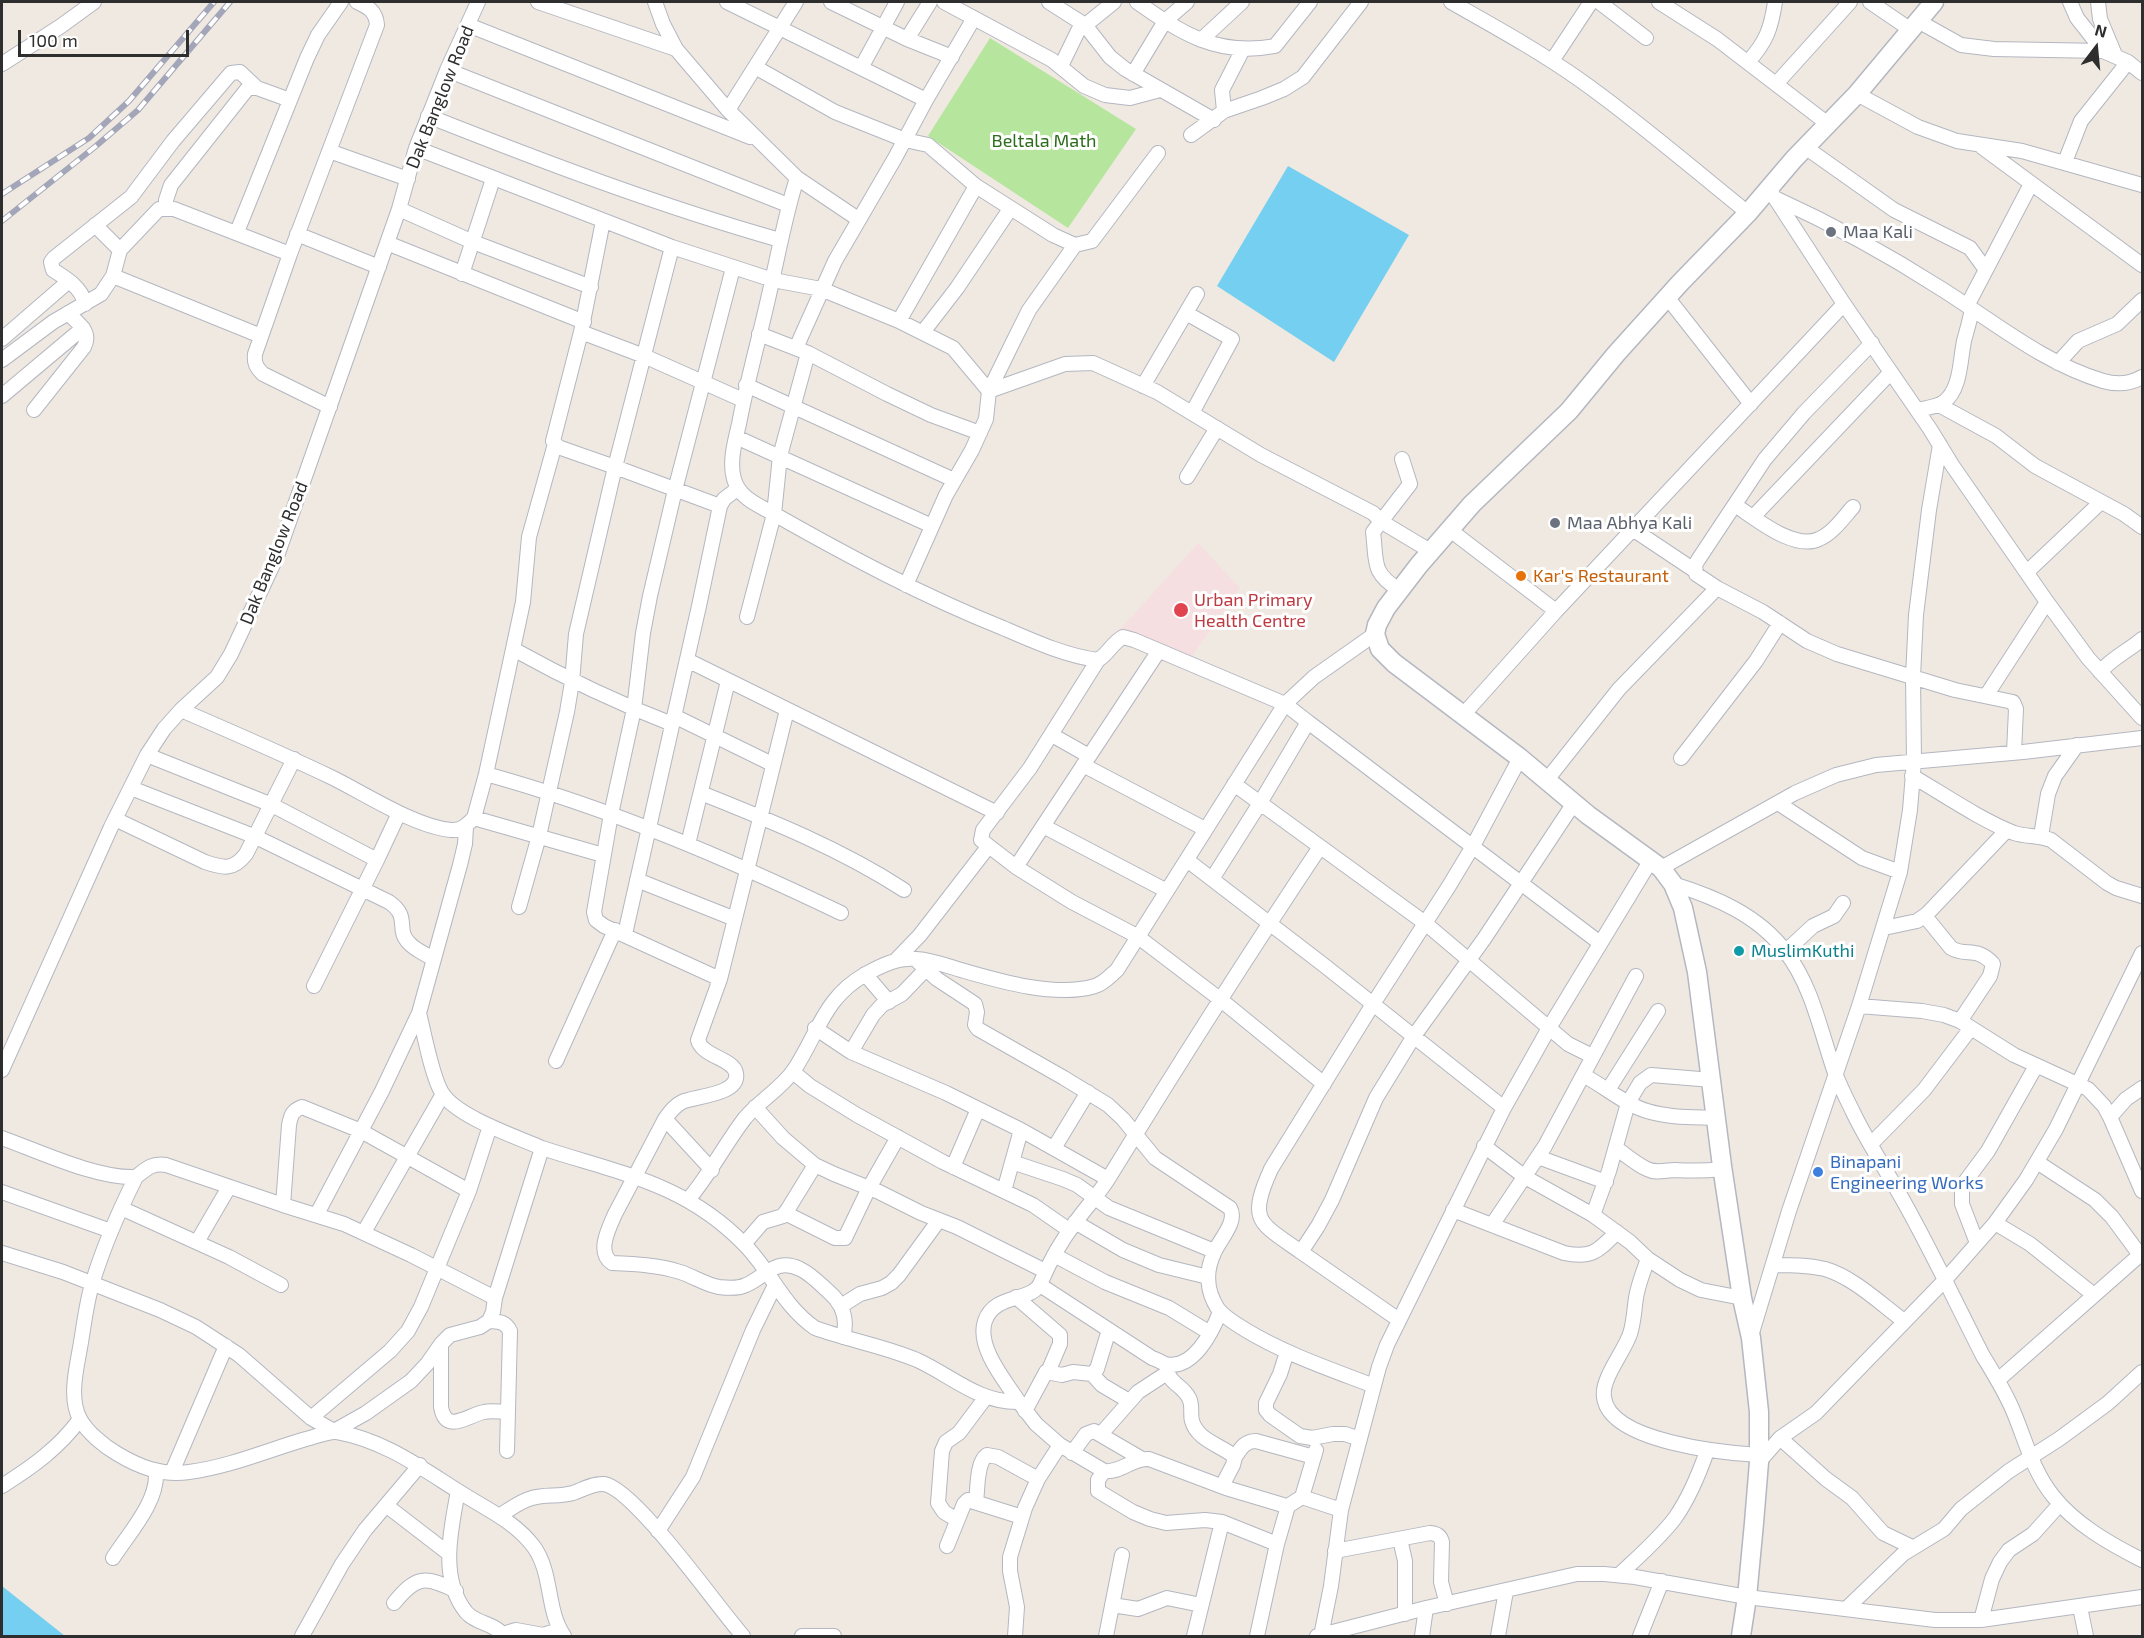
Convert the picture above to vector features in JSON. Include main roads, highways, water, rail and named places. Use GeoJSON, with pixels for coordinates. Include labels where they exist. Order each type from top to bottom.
{"type":"FeatureCollection","features":[{"type":"Feature","properties":{"kind":"main road"},"geometry":{"type":"LineString","coordinates":[[1741,1636],[1747,1597],[1759,1458],[1759,1412],[1751,1338],[1742,1298],[1722,1169],[1697,972],[1683,908],[1673,884],[1656,864],[1394,663],[1380,649],[1375,634],[1381,616],[1399,590],[1472,504],[1569,411],[1667,297],[1748,213],[1772,194],[1805,147],[1857,94],[1934,2]]}},
{"type":"Feature","properties":{"kind":"water"},"geometry":{"type":"Polygon","coordinates":[[[1288,166],[1409,235],[1334,362],[1217,286],[1288,166]]]}},
{"type":"Feature","properties":{"kind":"water"},"geometry":{"type":"Polygon","coordinates":[[[2,1586],[65,1636],[2,1636],[2,1586]]]}},
{"type":"Feature","properties":{"kind":"railway"},"geometry":{"type":"LineString","coordinates":[[2,194],[89,138],[129,101],[214,2]]}},
{"type":"Feature","properties":{"kind":"railway"},"geometry":{"type":"LineString","coordinates":[[2,221],[138,110],[230,2]]}},
{"type":"Feature","properties":{"kind":"place","name":"Maa Kali"},"geometry":{"type":"Point","coordinates":[1831,232]}},
{"type":"Feature","properties":{"kind":"place","name":"Maa Abhya Kali"},"geometry":{"type":"Point","coordinates":[1555,523]}},
{"type":"Feature","properties":{"kind":"place","name":"Kar's Restaurant"},"geometry":{"type":"Point","coordinates":[1521,576]}},
{"type":"Feature","properties":{"kind":"place","name":"Urban Primary Health Centre"},"geometry":{"type":"Point","coordinates":[1181,610]}},
{"type":"Feature","properties":{"kind":"place","name":"MuslimKuthi"},"geometry":{"type":"Point","coordinates":[1739,951]}},
{"type":"Feature","properties":{"kind":"place","name":"Binapani Engineering Works"},"geometry":{"type":"Point","coordinates":[1818,1172]}},
{"type":"Feature","properties":{"kind":"park label","name":"Beltala Math"},"geometry":{"type":"Point","coordinates":[1044,141]}}]}
